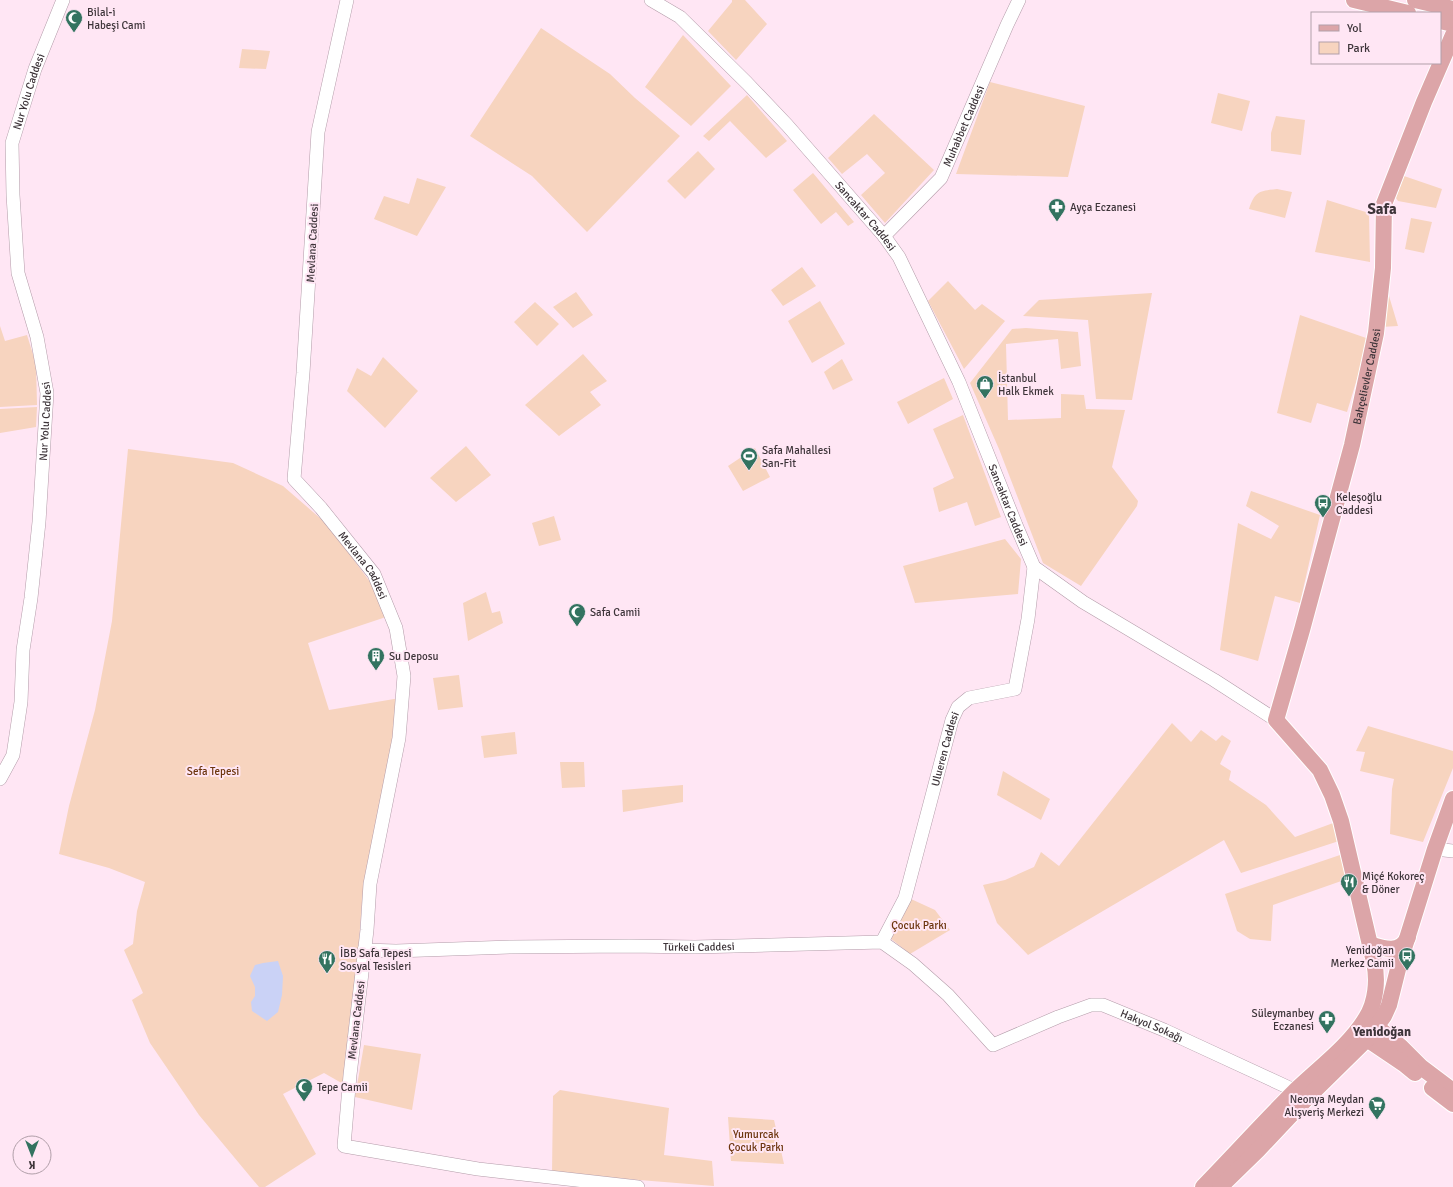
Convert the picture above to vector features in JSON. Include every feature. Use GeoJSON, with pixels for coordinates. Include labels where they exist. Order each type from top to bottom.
{"type":"FeatureCollection","features":[{"type":"Feature","properties":{"kind":"main road"},"geometry":{"type":"LineString","coordinates":[[1354,0],[1404,12]]}},
{"type":"Feature","properties":{"kind":"main road"},"geometry":{"type":"LineString","coordinates":[[1415,0],[1453,9]]}},
{"type":"Feature","properties":{"kind":"main road"},"geometry":{"type":"LineString","coordinates":[[1441,21],[1453,24]]}},
{"type":"Feature","properties":{"kind":"main road","name":"Bahçelievler Caddesi"},"geometry":{"type":"LineString","coordinates":[[1441,63],[1453,35]]}},
{"type":"Feature","properties":{"kind":"main road","name":"Bahçelievler Caddesi"},"geometry":{"type":"LineString","coordinates":[[1276,720],[1352,445],[1376,333],[1383,268],[1384,204],[1440,64]]}},
{"type":"Feature","properties":{"kind":"main road","name":"Sancaktar Caddesi"},"geometry":{"type":"LineString","coordinates":[[1276,720],[1320,770],[1332,795],[1341,821],[1376,973]]}},
{"type":"Feature","properties":{"kind":"main road"},"geometry":{"type":"LineString","coordinates":[[1453,799],[1408,936],[1395,978],[1389,1005],[1389,1025],[1395,1038],[1397,1051],[1404,1064],[1439,1095],[1453,1104]]}},
{"type":"Feature","properties":{"kind":"main road"},"geometry":{"type":"LineString","coordinates":[[1370,944],[1382,948],[1397,948],[1405,943],[1408,936]]}},
{"type":"Feature","properties":{"kind":"main road"},"geometry":{"type":"LineString","coordinates":[[1220,1187],[1258,1150],[1301,1094],[1362,1024],[1367,1017],[1375,996],[1376,973],[1381,968],[1390,966],[1395,970],[1395,978]]}},
{"type":"Feature","properties":{"kind":"main road"},"geometry":{"type":"LineString","coordinates":[[1203,1187],[1301,1094],[1349,1057],[1372,1033],[1389,1005]]}},
{"type":"Feature","properties":{"kind":"main road"},"geometry":{"type":"LineString","coordinates":[[1362,1024],[1372,1033],[1453,1091]]}},
{"type":"Feature","properties":{"kind":"main road"},"geometry":{"type":"LineString","coordinates":[[1349,1057],[1359,1053],[1374,1051],[1397,1051]]}},
{"type":"Feature","properties":{"kind":"street","name":"Nur Yolu Caddesi"},"geometry":{"type":"LineString","coordinates":[[0,779],[13,756],[20,702],[23,650],[31,598],[39,522],[47,393],[36,337],[18,273],[13,195],[12,144],[35,69],[63,0]]}},
{"type":"Feature","properties":{"kind":"street","name":"Mevlana Caddesi"},"geometry":{"type":"LineString","coordinates":[[347,0],[318,132],[303,373],[294,479],[321,508],[374,574],[396,628],[404,676],[399,738],[370,884],[344,1146],[544,1182]]}},
{"type":"Feature","properties":{"kind":"street","name":"Sancaktar Caddesi"},"geometry":{"type":"LineString","coordinates":[[651,0],[680,17],[747,83],[787,125],[884,236],[899,257],[959,382],[1016,526],[1034,566],[1082,602],[1214,680],[1276,720]]}},
{"type":"Feature","properties":{"kind":"street","name":"Muhabbet Caddesi"},"geometry":{"type":"LineString","coordinates":[[884,236],[941,178],[1019,0]]}},
{"type":"Feature","properties":{"kind":"street","name":"Ulueren Caddesi"},"geometry":{"type":"LineString","coordinates":[[882,942],[905,898],[952,720],[958,707],[969,698],[1014,689],[1028,619],[1034,566]]}},
{"type":"Feature","properties":{"kind":"street"},"geometry":{"type":"LineString","coordinates":[[1435,850],[1453,851]]}},
{"type":"Feature","properties":{"kind":"street","name":"Türkeli Caddesi"},"geometry":{"type":"LineString","coordinates":[[364,950],[396,951],[511,947],[695,947],[882,942]]}},
{"type":"Feature","properties":{"kind":"street","name":"Hakyol Sokağı"},"geometry":{"type":"LineString","coordinates":[[882,942],[913,964],[948,995],[993,1045],[1084,1007],[1091,1005],[1103,1005],[1164,1030],[1301,1094]]}},
{"type":"Feature","properties":{"kind":"street"},"geometry":{"type":"LineString","coordinates":[[544,1182],[638,1187]]}},
{"type":"Feature","properties":{"kind":"green space"},"geometry":{"type":"Polygon","coordinates":[[[732,0],[745,0],[767,24],[736,60],[708,31],[732,2],[732,0]]]}},
{"type":"Feature","properties":{"kind":"green space"},"geometry":{"type":"Polygon","coordinates":[[[541,28],[610,74],[635,98],[680,136],[587,232],[532,176],[470,136],[541,28]]]}},
{"type":"Feature","properties":{"kind":"green space"},"geometry":{"type":"Polygon","coordinates":[[[683,35],[731,86],[691,126],[645,87],[683,35]]]}},
{"type":"Feature","properties":{"kind":"green space"},"geometry":{"type":"Polygon","coordinates":[[[242,49],[270,51],[266,69],[239,68],[242,49]]]}},
{"type":"Feature","properties":{"kind":"green space"},"geometry":{"type":"Polygon","coordinates":[[[990,82],[1085,106],[1068,177],[956,174],[990,82]]]}},
{"type":"Feature","properties":{"kind":"green space"},"geometry":{"type":"Polygon","coordinates":[[[1218,93],[1250,101],[1242,131],[1211,123],[1218,93]]]}},
{"type":"Feature","properties":{"kind":"green space"},"geometry":{"type":"Polygon","coordinates":[[[747,95],[787,141],[766,158],[730,121],[709,141],[703,136],[747,95]]]}},
{"type":"Feature","properties":{"kind":"green space"},"geometry":{"type":"Polygon","coordinates":[[[874,114],[934,170],[885,223],[861,195],[885,173],[867,154],[842,174],[828,158],[874,114]]]}},
{"type":"Feature","properties":{"kind":"green space"},"geometry":{"type":"Polygon","coordinates":[[[1276,116],[1305,120],[1301,155],[1271,151],[1271,133],[1276,116]]]}},
{"type":"Feature","properties":{"kind":"green space"},"geometry":{"type":"Polygon","coordinates":[[[698,151],[715,169],[685,199],[667,181],[698,151]]]}},
{"type":"Feature","properties":{"kind":"green space"},"geometry":{"type":"Polygon","coordinates":[[[813,173],[854,222],[848,226],[836,212],[821,224],[793,190],[813,173]]]}},
{"type":"Feature","properties":{"kind":"green space"},"geometry":{"type":"Polygon","coordinates":[[[1404,176],[1442,189],[1436,208],[1398,201],[1396,198],[1404,176]]]}},
{"type":"Feature","properties":{"kind":"green space"},"geometry":{"type":"Polygon","coordinates":[[[417,178],[446,187],[417,236],[374,219],[384,196],[409,204],[417,178]]]}},
{"type":"Feature","properties":{"kind":"green space"},"geometry":{"type":"Polygon","coordinates":[[[1277,189],[1292,192],[1285,218],[1249,209],[1256,195],[1262,191],[1277,189]]]}},
{"type":"Feature","properties":{"kind":"green space"},"geometry":{"type":"Polygon","coordinates":[[[1327,200],[1369,213],[1370,262],[1315,252],[1327,200]]]}},
{"type":"Feature","properties":{"kind":"green space"},"geometry":{"type":"Polygon","coordinates":[[[1411,218],[1432,222],[1424,253],[1405,249],[1411,218]]]}},
{"type":"Feature","properties":{"kind":"green space"},"geometry":{"type":"Polygon","coordinates":[[[802,267],[816,286],[783,306],[771,290],[802,267]]]}},
{"type":"Feature","properties":{"kind":"green space"},"geometry":{"type":"Polygon","coordinates":[[[948,281],[975,310],[982,304],[1005,321],[964,369],[928,301],[948,281]]]}},
{"type":"Feature","properties":{"kind":"green space"},"geometry":{"type":"Polygon","coordinates":[[[576,292],[593,315],[573,328],[553,307],[576,292]]]}},
{"type":"Feature","properties":{"kind":"green space"},"geometry":{"type":"Polygon","coordinates":[[[1152,293],[1132,400],[1096,399],[1088,320],[1023,316],[1039,300],[1152,293]]]}},
{"type":"Feature","properties":{"kind":"green space"},"geometry":{"type":"Polygon","coordinates":[[[1386,295],[1389,296],[1398,326],[1381,327],[1386,295]]]}},
{"type":"Feature","properties":{"kind":"green space"},"geometry":{"type":"Polygon","coordinates":[[[820,301],[845,344],[812,363],[788,321],[820,301]]]}},
{"type":"Feature","properties":{"kind":"green space"},"geometry":{"type":"Polygon","coordinates":[[[535,302],[559,324],[537,346],[514,322],[535,302]]]}},
{"type":"Feature","properties":{"kind":"green space"},"geometry":{"type":"Polygon","coordinates":[[[1300,315],[1369,339],[1347,412],[1317,403],[1311,423],[1277,413],[1300,315]]]}},
{"type":"Feature","properties":{"kind":"green space"},"geometry":{"type":"Polygon","coordinates":[[[0,326],[5,341],[27,335],[36,364],[37,405],[0,407],[0,326]]]}},
{"type":"Feature","properties":{"kind":"green space"},"geometry":{"type":"Polygon","coordinates":[[[1026,328],[1078,332],[1081,366],[1061,369],[1058,339],[1006,344],[1008,420],[1061,418],[1061,394],[1084,395],[1086,409],[1125,410],[1112,467],[1138,501],[1137,506],[1081,586],[1043,563],[999,449],[970,383],[1012,329],[1026,328]]]}},
{"type":"Feature","properties":{"kind":"green space"},"geometry":{"type":"Polygon","coordinates":[[[583,354],[607,381],[590,392],[601,405],[559,436],[525,405],[583,354]]]}},
{"type":"Feature","properties":{"kind":"green space"},"geometry":{"type":"Polygon","coordinates":[[[383,357],[418,391],[385,428],[347,391],[357,368],[371,376],[383,357]]]}},
{"type":"Feature","properties":{"kind":"green space"},"geometry":{"type":"Polygon","coordinates":[[[842,359],[853,380],[833,390],[824,372],[842,359]]]}},
{"type":"Feature","properties":{"kind":"green space"},"geometry":{"type":"Polygon","coordinates":[[[944,378],[953,399],[908,424],[897,402],[944,378]]]}},
{"type":"Feature","properties":{"kind":"green space"},"geometry":{"type":"Polygon","coordinates":[[[37,407],[36,427],[0,433],[0,409],[37,407]]]}},
{"type":"Feature","properties":{"kind":"green space"},"geometry":{"type":"Polygon","coordinates":[[[963,415],[1001,517],[975,526],[967,502],[939,512],[933,488],[954,478],[933,429],[963,415]]]}},
{"type":"Feature","properties":{"kind":"green space"},"geometry":{"type":"Polygon","coordinates":[[[466,446],[491,475],[456,502],[430,478],[466,446]]]}},
{"type":"Feature","properties":{"kind":"green space","name":"Safa Mahallesi San-Fit"},"geometry":{"type":"Polygon","coordinates":[[[755,448],[770,477],[743,491],[728,466],[755,448]]]}},
{"type":"Feature","properties":{"kind":"green space","name":"Sefa Tepesi"},"geometry":{"type":"Polygon","coordinates":[[[128,449],[233,463],[283,486],[328,525],[376,590],[389,616],[308,643],[329,710],[400,698],[362,902],[354,1007],[345,1085],[324,1073],[283,1094],[316,1154],[265,1187],[259,1187],[199,1115],[150,1043],[132,1000],[143,993],[124,950],[133,944],[137,911],[145,882],[109,868],[59,854],[69,806],[95,710],[112,621],[128,449]]]}},
{"type":"Feature","properties":{"kind":"green space"},"geometry":{"type":"Polygon","coordinates":[[[1251,491],[1320,515],[1300,603],[1275,596],[1258,661],[1220,650],[1238,523],[1271,539],[1279,526],[1246,506],[1251,491]]]}},
{"type":"Feature","properties":{"kind":"green space"},"geometry":{"type":"Polygon","coordinates":[[[554,516],[561,540],[539,546],[532,523],[554,516]]]}},
{"type":"Feature","properties":{"kind":"green space"},"geometry":{"type":"Polygon","coordinates":[[[1005,539],[1021,559],[1018,594],[915,603],[903,566],[1005,539]]]}},
{"type":"Feature","properties":{"kind":"green space"},"geometry":{"type":"Polygon","coordinates":[[[486,592],[492,613],[500,611],[503,623],[468,641],[463,603],[486,592]]]}},
{"type":"Feature","properties":{"kind":"green space"},"geometry":{"type":"Polygon","coordinates":[[[459,675],[463,707],[438,710],[433,678],[459,675]]]}},
{"type":"Feature","properties":{"kind":"green space"},"geometry":{"type":"Polygon","coordinates":[[[1172,723],[1191,742],[1201,730],[1216,741],[1222,735],[1231,741],[1220,764],[1231,771],[1229,780],[1266,805],[1295,837],[1336,822],[1339,841],[1241,873],[1224,840],[1028,955],[997,923],[983,885],[1005,880],[1034,867],[1041,852],[1059,866],[1172,723]]]}},
{"type":"Feature","properties":{"kind":"green space"},"geometry":{"type":"Polygon","coordinates":[[[1368,726],[1453,751],[1453,768],[1423,842],[1390,834],[1392,789],[1394,779],[1360,771],[1365,752],[1356,751],[1368,726]]]}},
{"type":"Feature","properties":{"kind":"green space"},"geometry":{"type":"Polygon","coordinates":[[[515,732],[517,754],[484,758],[481,736],[515,732]]]}},
{"type":"Feature","properties":{"kind":"green space"},"geometry":{"type":"Polygon","coordinates":[[[560,762],[584,762],[585,787],[562,788],[560,762]]]}},
{"type":"Feature","properties":{"kind":"green space"},"geometry":{"type":"Polygon","coordinates":[[[1003,771],[1050,799],[1041,820],[997,795],[1003,771]]]}},
{"type":"Feature","properties":{"kind":"green space"},"geometry":{"type":"Polygon","coordinates":[[[683,785],[683,802],[623,812],[622,790],[683,785]]]}},
{"type":"Feature","properties":{"kind":"green space"},"geometry":{"type":"Polygon","coordinates":[[[1340,855],[1347,879],[1273,905],[1271,941],[1250,939],[1237,931],[1225,894],[1340,855]]]}},
{"type":"Feature","properties":{"kind":"green space","name":"Çocuk Parkı"},"geometry":{"type":"Polygon","coordinates":[[[911,899],[935,910],[950,930],[910,954],[890,938],[911,899]]]}},
{"type":"Feature","properties":{"kind":"green space"},"geometry":{"type":"Polygon","coordinates":[[[364,1045],[421,1054],[412,1110],[355,1097],[364,1045]]]}},
{"type":"Feature","properties":{"kind":"green space"},"geometry":{"type":"Polygon","coordinates":[[[560,1090],[669,1108],[664,1155],[712,1161],[714,1186],[552,1173],[553,1096],[560,1090]]]}},
{"type":"Feature","properties":{"kind":"green space","name":"Yumurcak Çocuk Parkı"},"geometry":{"type":"Polygon","coordinates":[[[728,1117],[774,1120],[784,1164],[731,1161],[728,1117]]]}},
{"type":"Feature","properties":{"kind":"water"},"geometry":{"type":"Polygon","coordinates":[[[278,961],[283,976],[282,995],[278,1012],[267,1021],[252,1011],[251,1002],[255,996],[255,987],[250,976],[255,965],[278,961]]]}},
{"type":"Feature","properties":{"kind":"place","name":"Bilal-i Habeşi Cami"},"geometry":{"type":"Point","coordinates":[74,33]}},
{"type":"Feature","properties":{"kind":"place","name":"Ayça Eczanesi"},"geometry":{"type":"Point","coordinates":[1057,222]}},
{"type":"Feature","properties":{"kind":"place","name":"İstanbul Halk Ekmek"},"geometry":{"type":"Point","coordinates":[985,399]}},
{"type":"Feature","properties":{"kind":"place","name":"Safa Mahallesi San-Fit"},"geometry":{"type":"Point","coordinates":[749,471]}},
{"type":"Feature","properties":{"kind":"place","name":"Keleşoğlu Caddesi"},"geometry":{"type":"Point","coordinates":[1323,518]}},
{"type":"Feature","properties":{"kind":"place","name":"Safa Camii"},"geometry":{"type":"Point","coordinates":[577,627]}},
{"type":"Feature","properties":{"kind":"place","name":"Su Deposu"},"geometry":{"type":"Point","coordinates":[376,671]}},
{"type":"Feature","properties":{"kind":"place","name":"Miçé Kokoreç & Döner"},"geometry":{"type":"Point","coordinates":[1349,897]}},
{"type":"Feature","properties":{"kind":"place","name":"Yenidoğan Merkez Camii"},"geometry":{"type":"Point","coordinates":[1407,971]}},
{"type":"Feature","properties":{"kind":"place","name":"İBB Safa Tepesi Sosyal Tesisleri"},"geometry":{"type":"Point","coordinates":[327,974]}},
{"type":"Feature","properties":{"kind":"place","name":"Süleymanbey Eczanesi"},"geometry":{"type":"Point","coordinates":[1327,1034]}},
{"type":"Feature","properties":{"kind":"place","name":"Tepe Camii"},"geometry":{"type":"Point","coordinates":[304,1102]}},
{"type":"Feature","properties":{"kind":"place","name":"Neonya Meydan Alışveriş Merkezi"},"geometry":{"type":"Point","coordinates":[1377,1120]}},
{"type":"Feature","properties":{"kind":"district","name":"Safa"},"geometry":{"type":"Point","coordinates":[1382,209]}},
{"type":"Feature","properties":{"kind":"district","name":"Yenidoğan"},"geometry":{"type":"Point","coordinates":[1382,1031]}}]}
